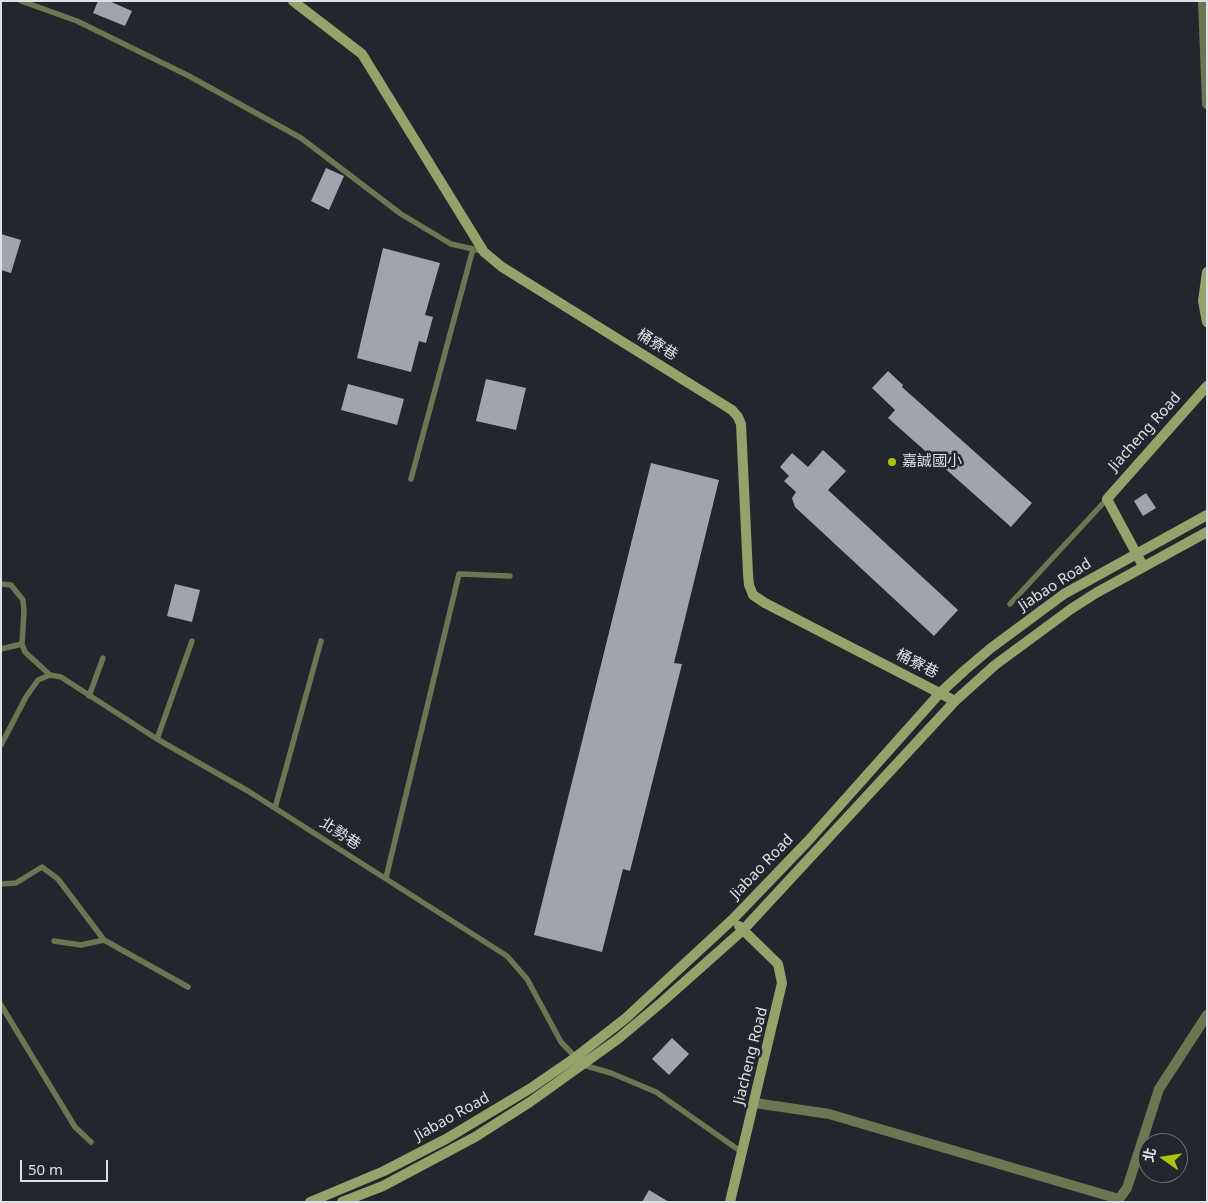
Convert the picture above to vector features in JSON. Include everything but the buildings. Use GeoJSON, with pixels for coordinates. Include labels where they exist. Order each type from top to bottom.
{"type":"FeatureCollection","features":[{"type":"Feature","properties":{"kind":"street","name":"桶寮巷"},"geometry":{"type":"LineString","coordinates":[[293,1],[362,54],[484,252],[502,267],[732,410],[738,417],[741,424],[749,586],[753,596],[765,604],[955,701]]}},
{"type":"Feature","properties":{"kind":"street"},"geometry":{"type":"LineString","coordinates":[[1203,1],[1207,104]]}},
{"type":"Feature","properties":{"kind":"street"},"geometry":{"type":"LineString","coordinates":[[1207,272],[1202,301],[1207,322]]}},
{"type":"Feature","properties":{"kind":"street","name":"Jiacheng Road"},"geometry":{"type":"LineString","coordinates":[[1106,499],[1207,386]]}},
{"type":"Feature","properties":{"kind":"street"},"geometry":{"type":"LineString","coordinates":[[1106,499],[1142,566]]}},
{"type":"Feature","properties":{"kind":"street","name":"Jiabao Road"},"geometry":{"type":"LineString","coordinates":[[342,1202],[383,1186],[475,1137],[530,1102],[580,1061],[733,919],[808,841],[940,693],[990,648],[1064,594],[1207,515]]}},
{"type":"Feature","properties":{"kind":"street","name":"Jiabao Road"},"geometry":{"type":"LineString","coordinates":[[310,1202],[384,1171],[446,1139],[580,1061],[642,1020],[743,930],[955,701],[995,665],[1096,593],[1142,566],[1207,532]]}},
{"type":"Feature","properties":{"kind":"street","name":"Jiacheng Road"},"geometry":{"type":"LineString","coordinates":[[730,1202],[782,984],[778,964],[733,919]]}},
{"type":"Feature","properties":{"kind":"street"},"geometry":{"type":"LineString","coordinates":[[755,1103],[829,1114],[1119,1199],[1127,1188],[1159,1089],[1207,1015]]}},
{"type":"Feature","properties":{"kind":"lane"},"geometry":{"type":"LineString","coordinates":[[21,1],[77,21],[189,76],[301,138],[402,214],[451,244],[484,252]]}},
{"type":"Feature","properties":{"kind":"lane"},"geometry":{"type":"LineString","coordinates":[[411,479],[473,249]]}},
{"type":"Feature","properties":{"kind":"lane","name":"Jiacheng Road"},"geometry":{"type":"LineString","coordinates":[[1010,604],[1106,499]]}},
{"type":"Feature","properties":{"kind":"lane"},"geometry":{"type":"LineString","coordinates":[[386,878],[459,574],[510,576]]}},
{"type":"Feature","properties":{"kind":"lane"},"geometry":{"type":"LineString","coordinates":[[1,584],[11,585],[23,600],[24,612],[22,644],[1,649]]}},
{"type":"Feature","properties":{"kind":"lane"},"geometry":{"type":"LineString","coordinates":[[157,739],[192,640]]}},
{"type":"Feature","properties":{"kind":"lane"},"geometry":{"type":"LineString","coordinates":[[276,808],[321,641]]}},
{"type":"Feature","properties":{"kind":"lane","name":"北勢巷"},"geometry":{"type":"LineString","coordinates":[[22,644],[25,652],[50,675],[61,678],[157,739],[276,808],[507,956],[527,979],[561,1042],[580,1061]]}},
{"type":"Feature","properties":{"kind":"lane"},"geometry":{"type":"LineString","coordinates":[[89,696],[103,658]]}},
{"type":"Feature","properties":{"kind":"lane"},"geometry":{"type":"LineString","coordinates":[[1,745],[26,697],[38,680],[50,675]]}},
{"type":"Feature","properties":{"kind":"lane"},"geometry":{"type":"LineString","coordinates":[[1,884],[16,883],[42,867],[58,879],[104,940],[188,988]]}},
{"type":"Feature","properties":{"kind":"lane"},"geometry":{"type":"LineString","coordinates":[[54,941],[81,945],[104,940]]}},
{"type":"Feature","properties":{"kind":"lane"},"geometry":{"type":"LineString","coordinates":[[1,1005],[75,1127],[91,1142]]}},
{"type":"Feature","properties":{"kind":"lane"},"geometry":{"type":"LineString","coordinates":[[580,1061],[656,1092],[743,1153]]}},
{"type":"Feature","properties":{"kind":"place","name":"嘉誠國小"},"geometry":{"type":"Point","coordinates":[892,462]}}]}
